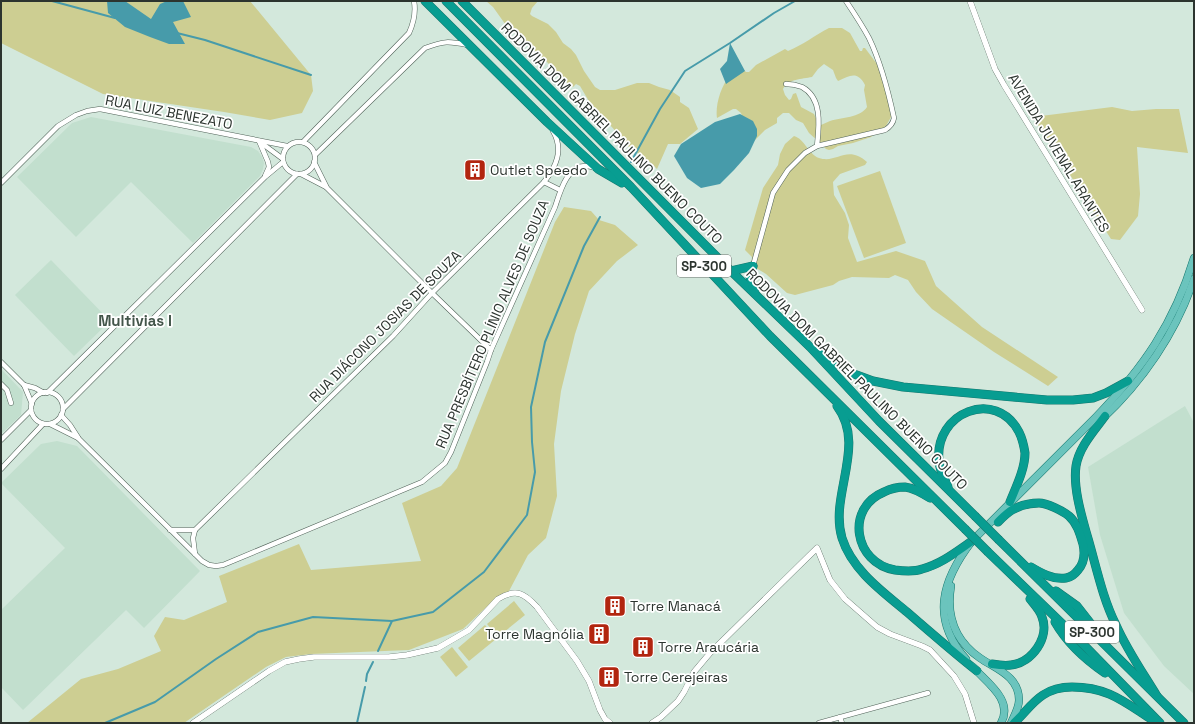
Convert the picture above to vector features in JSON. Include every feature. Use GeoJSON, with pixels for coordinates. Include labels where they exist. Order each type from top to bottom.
{"type":"FeatureCollection","features":[{"type":"Feature","properties":{"kind":"highway"},"geometry":{"type":"LineString","coordinates":[[425,1],[469,46],[598,169],[631,188]]}},
{"type":"Feature","properties":{"kind":"highway","name":"RODOVIA DOM GABRIEL PAULINO BUENO COUTO"},"geometry":{"type":"LineString","coordinates":[[446,1],[631,188],[770,336],[1012,576],[1077,638],[1158,723]]}},
{"type":"Feature","properties":{"kind":"highway","name":"RODOVIA DOM GABRIEL PAULINO BUENO COUTO"},"geometry":{"type":"LineString","coordinates":[[462,1],[731,271],[810,347],[879,421],[1184,723]]}},
{"type":"Feature","properties":{"kind":"highway"},"geometry":{"type":"LineString","coordinates":[[731,271],[753,266],[750,277],[755,294]]}},
{"type":"Feature","properties":{"kind":"highway"},"geometry":{"type":"LineString","coordinates":[[810,347],[854,374],[873,381],[902,387],[1047,400],[1073,400],[1093,398],[1106,394],[1128,382]]}},
{"type":"Feature","properties":{"kind":"highway"},"geometry":{"type":"LineString","coordinates":[[825,389],[841,411],[847,425],[850,444],[839,513],[840,530],[848,553],[860,570],[911,616],[977,671]]}},
{"type":"Feature","properties":{"kind":"highway"},"geometry":{"type":"LineString","coordinates":[[949,490],[939,463],[939,450],[942,436],[952,421],[966,413],[982,409],[992,410],[1009,419],[1016,426],[1021,436],[1025,453],[1023,470],[1010,502]]}},
{"type":"Feature","properties":{"kind":"highway"},"geometry":{"type":"LineString","coordinates":[[1105,416],[1081,450],[1076,465],[1075,482],[1083,521],[1115,625],[1157,696]]}},
{"type":"Feature","properties":{"kind":"highway"},"geometry":{"type":"LineString","coordinates":[[939,503],[918,491],[904,487],[891,489],[879,494],[867,505],[862,515],[859,532],[862,546],[877,563],[888,569],[902,571],[920,570],[938,564],[972,541]]}},
{"type":"Feature","properties":{"kind":"highway"},"geometry":{"type":"LineString","coordinates":[[998,522],[1012,510],[1027,504],[1040,503],[1056,508],[1070,516],[1078,528],[1085,550],[1081,566],[1074,575],[1065,578],[1047,576],[1024,564]]}},
{"type":"Feature","properties":{"kind":"highway"},"geometry":{"type":"LineString","coordinates":[[992,664],[1012,665],[1032,656],[1039,646],[1044,632],[1042,616],[1012,576]]}},
{"type":"Feature","properties":{"kind":"highway"},"geometry":{"type":"LineString","coordinates":[[1014,723],[1037,699],[1044,694],[1060,688],[1080,687],[1098,690],[1113,695],[1130,704],[1158,723]]}},
{"type":"Feature","properties":{"kind":"main road"},"geometry":{"type":"LineString","coordinates":[[1001,723],[1005,712],[1000,697],[959,650],[951,638],[946,623],[944,603],[953,570],[962,553],[972,541],[1096,417],[1128,382],[1154,348],[1176,308],[1194,258]]}},
{"type":"Feature","properties":{"kind":"main road"},"geometry":{"type":"LineString","coordinates":[[1011,723],[1019,702],[1016,686],[1009,677],[992,664],[972,652],[961,640],[954,628],[949,606],[954,576],[959,564],[983,535],[998,522],[1128,392],[1161,348],[1179,316],[1194,279]]}},
{"type":"Feature","properties":{"kind":"street"},"geometry":{"type":"LineString","coordinates":[[303,142],[409,33],[413,23],[415,10],[414,1]]}},
{"type":"Feature","properties":{"kind":"street"},"geometry":{"type":"LineString","coordinates":[[753,266],[773,193],[788,170],[805,153],[817,146],[885,130],[891,126],[893,122],[894,118],[886,82],[875,53],[861,24],[846,1]]}},
{"type":"Feature","properties":{"kind":"street","name":"AVENIDA JUVENAL ARANTES"},"geometry":{"type":"LineString","coordinates":[[970,1],[995,69],[1001,80],[1142,310]]}},
{"type":"Feature","properties":{"kind":"street"},"geometry":{"type":"LineString","coordinates":[[315,156],[425,48],[441,42],[469,46]]}},
{"type":"Feature","properties":{"kind":"street"},"geometry":{"type":"LineString","coordinates":[[786,84],[800,86],[807,90],[816,106],[819,124],[817,146]]}},
{"type":"Feature","properties":{"kind":"street","name":"RUA LUIZ BENEZATO"},"geometry":{"type":"LineString","coordinates":[[1,183],[58,126],[76,115],[87,111],[100,109],[288,146]]}},
{"type":"Feature","properties":{"kind":"street","name":"RUA DIÁCONO JOSIAS DE SOUZA"},"geometry":{"type":"LineString","coordinates":[[194,530],[393,336],[432,293],[544,182],[553,170],[558,157],[558,146],[555,135],[548,122]]}},
{"type":"Feature","properties":{"kind":"street"},"geometry":{"type":"LineString","coordinates":[[259,141],[283,161],[292,172],[327,188],[491,350]]}},
{"type":"Feature","properties":{"kind":"street"},"geometry":{"type":"LineString","coordinates":[[259,141],[269,166],[265,177]]}},
{"type":"Feature","properties":{"kind":"street"},"geometry":{"type":"LineString","coordinates":[[1,440],[31,410],[32,404],[37,396],[45,393],[283,161],[283,154],[288,146],[294,142],[303,142],[309,146],[313,150],[315,156],[312,167],[308,171],[299,174],[63,409]]}},
{"type":"Feature","properties":{"kind":"street"},"geometry":{"type":"LineString","coordinates":[[314,162],[327,188]]}},
{"type":"Feature","properties":{"kind":"street","name":"RUA PRESBÍTERO PLÍNIO ALVES DE SOUZA"},"geometry":{"type":"LineString","coordinates":[[79,439],[202,561],[209,565],[216,566],[223,565],[422,482],[436,472],[445,463],[451,452],[491,350],[555,207],[560,190],[572,170],[586,166],[598,169]]}},
{"type":"Feature","properties":{"kind":"street"},"geometry":{"type":"LineString","coordinates":[[544,182],[560,190]]}},
{"type":"Feature","properties":{"kind":"street"},"geometry":{"type":"LineString","coordinates":[[1,362],[24,385],[32,404]]}},
{"type":"Feature","properties":{"kind":"street"},"geometry":{"type":"LineString","coordinates":[[1,384],[7,390],[12,403]]}},
{"type":"Feature","properties":{"kind":"street"},"geometry":{"type":"LineString","coordinates":[[24,385],[45,393],[56,395],[62,402],[63,409],[61,415],[55,422],[50,424],[43,424],[35,418],[31,410]]}},
{"type":"Feature","properties":{"kind":"street"},"geometry":{"type":"LineString","coordinates":[[61,415],[79,439]]}},
{"type":"Feature","properties":{"kind":"street"},"geometry":{"type":"LineString","coordinates":[[1,469],[43,424]]}},
{"type":"Feature","properties":{"kind":"street"},"geometry":{"type":"LineString","coordinates":[[50,424],[79,439]]}},
{"type":"Feature","properties":{"kind":"street"},"geometry":{"type":"LineString","coordinates":[[170,530],[194,530],[193,538],[195,554]]}},
{"type":"Feature","properties":{"kind":"street"},"geometry":{"type":"LineString","coordinates":[[652,723],[678,701],[694,672],[710,653],[817,548],[830,580],[845,599],[877,627],[890,634],[930,650],[954,676],[966,694],[974,723]]}},
{"type":"Feature","properties":{"kind":"street"},"geometry":{"type":"LineString","coordinates":[[193,723],[269,671],[285,662],[314,657],[389,657],[416,654],[438,648],[469,630],[498,599],[515,592],[530,600],[537,607],[577,661],[588,681],[600,710],[605,719],[610,723]]}},
{"type":"Feature","properties":{"kind":"street"},"geometry":{"type":"LineString","coordinates":[[819,723],[928,693]]}},
{"type":"Feature","properties":{"kind":"street"},"geometry":{"type":"LineString","coordinates":[[840,717],[842,723]]}},
{"type":"Feature","properties":{"kind":"shaded area"},"geometry":{"type":"Polygon","coordinates":[[[91,117],[251,147],[258,151],[262,157],[264,163],[263,169],[260,176],[193,243],[131,182],[76,237],[17,177],[72,123],[91,117]]]}},
{"type":"Feature","properties":{"kind":"shaded area"},"geometry":{"type":"Polygon","coordinates":[[[51,260],[110,321],[74,356],[15,295],[51,260]]]}},
{"type":"Feature","properties":{"kind":"shaded area"},"geometry":{"type":"Polygon","coordinates":[[[1,369],[23,392],[21,415],[1,434],[1,369]]]}},
{"type":"Feature","properties":{"kind":"shaded area"},"geometry":{"type":"Polygon","coordinates":[[[1185,406],[1194,423],[1194,694],[1164,666],[1124,613],[1100,535],[1088,467],[1185,406]]]}},
{"type":"Feature","properties":{"kind":"shaded area"},"geometry":{"type":"Polygon","coordinates":[[[57,441],[77,446],[200,571],[144,628],[126,610],[23,710],[1,687],[1,610],[65,548],[1,483],[41,444],[57,441]]]}},
{"type":"Feature","properties":{"kind":"green space"},"geometry":{"type":"Polygon","coordinates":[[[1,1],[250,1],[311,75],[313,91],[302,113],[270,120],[103,94],[1,43],[1,1]]]}},
{"type":"Feature","properties":{"kind":"green space"},"geometry":{"type":"Polygon","coordinates":[[[486,1],[538,1],[532,8],[530,14],[548,24],[556,32],[563,43],[576,55],[584,71],[595,87],[600,90],[615,90],[637,83],[649,83],[670,90],[680,97],[680,102],[689,108],[698,129],[680,144],[668,144],[657,169],[629,147],[590,103],[580,86],[576,84],[573,87],[568,84],[523,39],[508,28],[493,7],[486,1]]]}},
{"type":"Feature","properties":{"kind":"green space"},"geometry":{"type":"Polygon","coordinates":[[[829,28],[842,28],[850,33],[860,51],[865,48],[883,72],[891,117],[886,126],[871,137],[829,150],[809,133],[803,123],[796,120],[789,113],[783,113],[777,118],[777,123],[765,130],[752,143],[741,113],[736,109],[733,109],[717,118],[719,96],[730,76],[744,70],[749,72],[756,65],[785,49],[788,51],[793,49],[829,28]],[[824,64],[812,77],[792,81],[783,89],[789,100],[793,94],[796,93],[801,107],[814,114],[818,123],[821,125],[830,121],[855,115],[864,111],[867,107],[864,90],[865,85],[860,78],[857,76],[850,76],[838,81],[833,70],[824,64]]]}},
{"type":"Feature","properties":{"kind":"green space"},"geometry":{"type":"Polygon","coordinates":[[[1112,107],[1132,111],[1179,109],[1188,153],[1137,147],[1140,194],[1138,216],[1120,240],[1111,239],[1033,117],[1112,107]]]}},
{"type":"Feature","properties":{"kind":"green space"},"geometry":{"type":"Polygon","coordinates":[[[794,136],[801,140],[815,156],[819,158],[831,159],[848,154],[860,157],[867,162],[865,165],[840,174],[833,182],[834,195],[845,213],[849,225],[848,238],[857,262],[896,251],[925,261],[936,286],[982,327],[1058,377],[1048,386],[994,352],[932,309],[916,292],[908,280],[895,275],[889,278],[852,277],[839,281],[833,285],[795,295],[787,293],[766,274],[751,265],[752,257],[745,250],[763,188],[778,165],[780,154],[785,144],[794,136]]]}},
{"type":"Feature","properties":{"kind":"green space"},"geometry":{"type":"Polygon","coordinates":[[[880,171],[906,243],[864,258],[837,186],[880,171]]]}},
{"type":"Feature","properties":{"kind":"green space"},"geometry":{"type":"Polygon","coordinates":[[[564,207],[591,211],[599,220],[615,225],[638,245],[617,261],[589,291],[575,334],[561,391],[554,444],[557,496],[546,538],[528,555],[508,593],[495,599],[463,629],[409,650],[311,654],[286,657],[266,667],[184,723],[27,723],[81,679],[118,669],[161,651],[154,636],[165,617],[184,620],[227,602],[219,576],[299,544],[311,570],[421,561],[402,503],[441,486],[457,468],[555,222],[564,207]]]}},
{"type":"Feature","properties":{"kind":"green space"},"geometry":{"type":"Polygon","coordinates":[[[514,601],[525,615],[498,637],[487,624],[514,601]]]}},
{"type":"Feature","properties":{"kind":"green space"},"geometry":{"type":"Polygon","coordinates":[[[485,625],[496,639],[469,661],[458,648],[485,625]]]}},
{"type":"Feature","properties":{"kind":"green space"},"geometry":{"type":"Polygon","coordinates":[[[452,647],[468,667],[456,677],[440,657],[452,647]]]}},
{"type":"Feature","properties":{"kind":"water"},"geometry":{"type":"Polygon","coordinates":[[[107,1],[125,1],[151,19],[160,4],[167,1],[183,1],[191,17],[173,22],[185,44],[169,44],[125,27],[108,13],[107,1]]]}},
{"type":"Feature","properties":{"kind":"water"},"geometry":{"type":"Polygon","coordinates":[[[730,43],[745,71],[726,84],[720,69],[727,61],[730,43]]]}},
{"type":"Feature","properties":{"kind":"water"},"geometry":{"type":"Polygon","coordinates":[[[740,114],[753,121],[757,129],[757,136],[749,153],[720,184],[701,188],[687,178],[674,156],[681,144],[715,122],[740,114]]]}},
{"type":"Feature","properties":{"kind":"waterway"},"geometry":{"type":"LineString","coordinates":[[52,1],[115,18]]}},
{"type":"Feature","properties":{"kind":"waterway"},"geometry":{"type":"LineString","coordinates":[[631,162],[660,109],[685,71],[795,1]]}},
{"type":"Feature","properties":{"kind":"waterway"},"geometry":{"type":"LineString","coordinates":[[177,33],[205,40],[311,75]]}},
{"type":"Feature","properties":{"kind":"waterway"},"geometry":{"type":"LineString","coordinates":[[105,723],[155,702],[216,659],[258,632],[313,617],[392,621],[433,612],[484,572],[527,515],[535,472],[531,407],[545,342],[584,246],[600,217]]}},
{"type":"Feature","properties":{"kind":"waterway"},"geometry":{"type":"LineString","coordinates":[[378,651],[392,621]]}},
{"type":"Feature","properties":{"kind":"waterway"},"geometry":{"type":"LineString","coordinates":[[366,681],[367,674],[373,662]]}},
{"type":"Feature","properties":{"kind":"waterway"},"geometry":{"type":"LineString","coordinates":[[357,723],[365,687]]}},
{"type":"Feature","properties":{"kind":"place","name":"Outlet Speedo"},"geometry":{"type":"Point","coordinates":[475,170]}},
{"type":"Feature","properties":{"kind":"place","name":"Torre Manacá"},"geometry":{"type":"Point","coordinates":[615,606]}},
{"type":"Feature","properties":{"kind":"place","name":"Torre Magnólia"},"geometry":{"type":"Point","coordinates":[599,634]}},
{"type":"Feature","properties":{"kind":"place","name":"Torre Araucária"},"geometry":{"type":"Point","coordinates":[643,647]}},
{"type":"Feature","properties":{"kind":"place","name":"Torre Cerejeiras"},"geometry":{"type":"Point","coordinates":[609,677]}},
{"type":"Feature","properties":{"kind":"district","name":"Multivias I"},"geometry":{"type":"Point","coordinates":[135,321]}}]}
